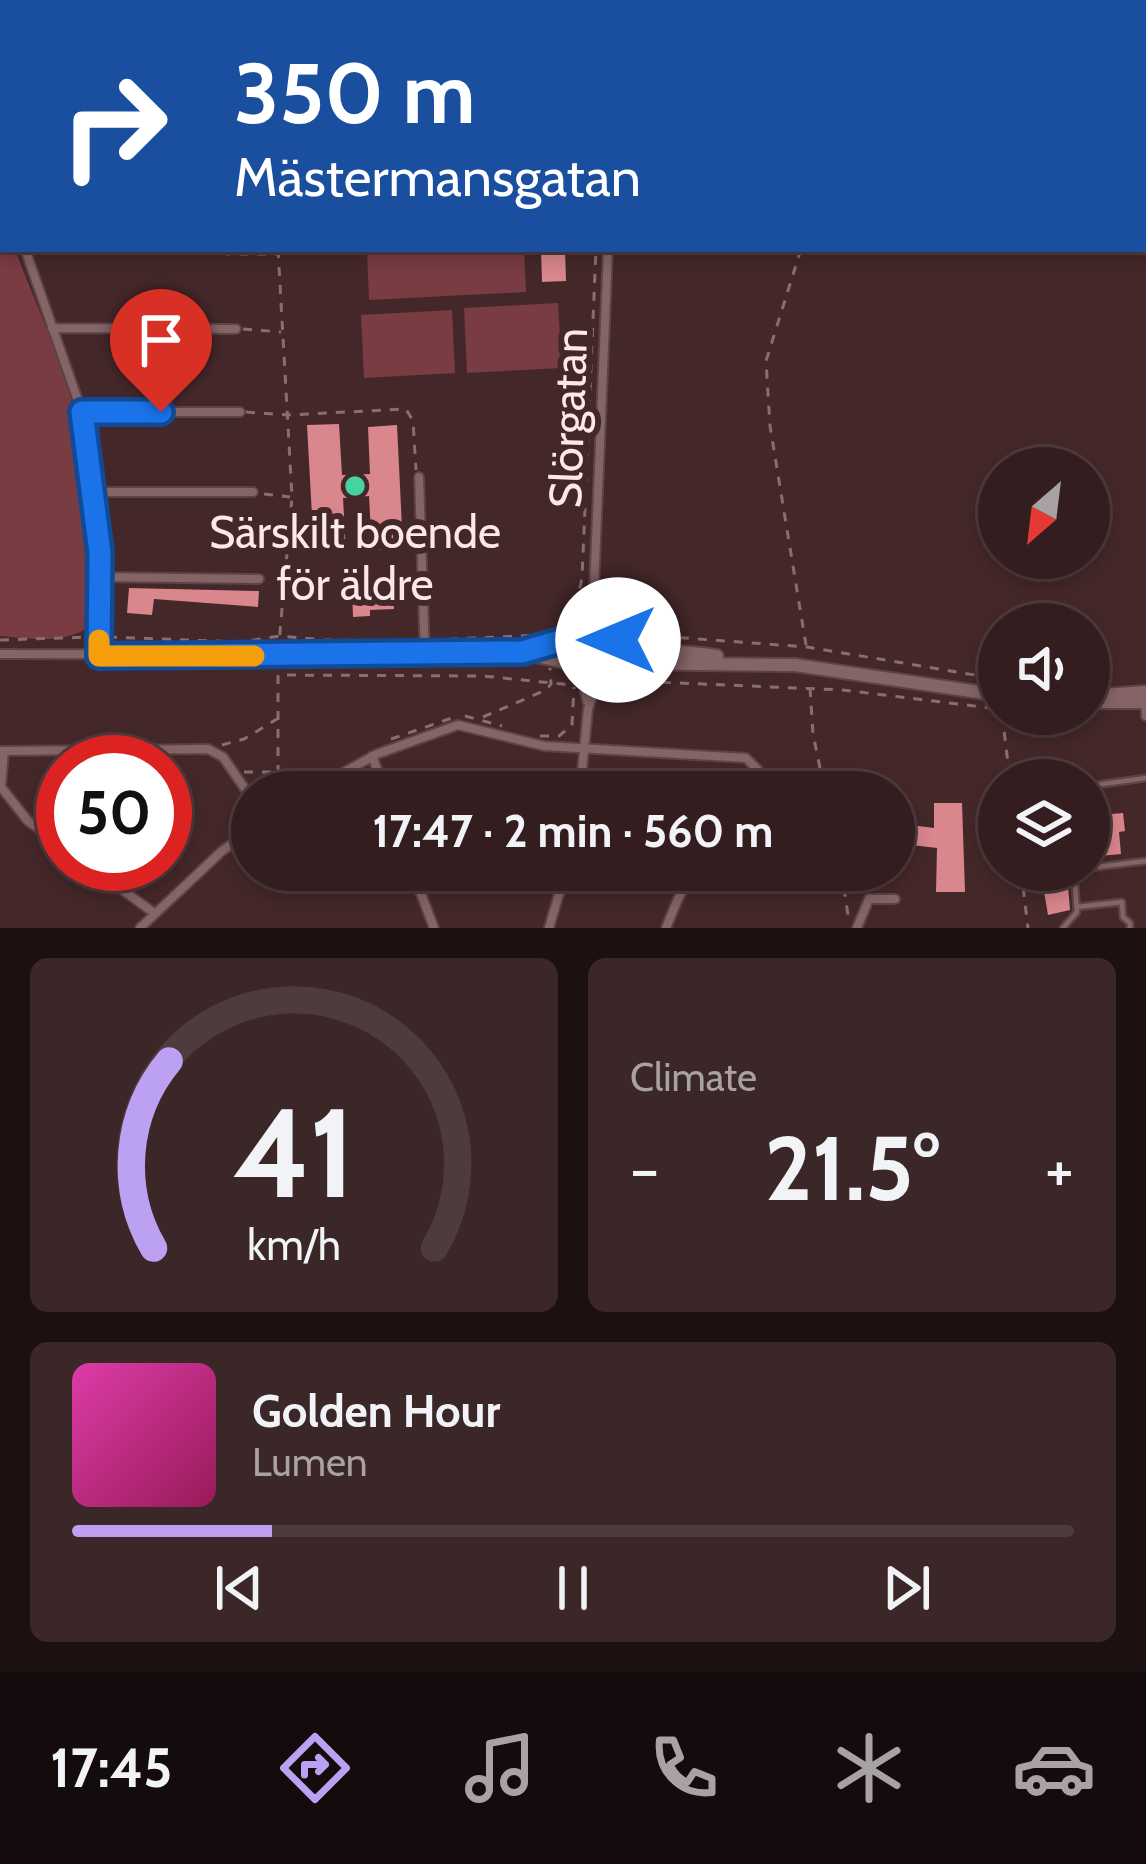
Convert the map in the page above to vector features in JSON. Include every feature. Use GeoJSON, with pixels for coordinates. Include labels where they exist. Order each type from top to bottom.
{"type":"FeatureCollection","features":[{"type":"Feature","properties":{"kind":"main road"},"geometry":{"type":"LineString","coordinates":[[522,652],[592,627],[635,644],[978,692]]}},
{"type":"Feature","properties":{"kind":"main road"},"geometry":{"type":"LineString","coordinates":[[604,666],[612,650],[606,633]]}},
{"type":"Feature","properties":{"kind":"main road"},"geometry":{"type":"LineString","coordinates":[[575,634],[568,651],[577,666]]}},
{"type":"Feature","properties":{"kind":"main road"},"geometry":{"type":"LineString","coordinates":[[425,655],[522,652],[577,666],[768,663]]}},
{"type":"Feature","properties":{"kind":"main road"},"geometry":{"type":"LineString","coordinates":[[1110,698],[1145,697]]}},
{"type":"Feature","properties":{"kind":"street"},"geometry":{"type":"LineString","coordinates":[[26,252],[82,412],[101,577],[99,656]]}},
{"type":"Feature","properties":{"kind":"street","name":"Slörgatan"},"geometry":{"type":"LineString","coordinates":[[606,633],[594,589],[608,252]]}},
{"type":"Feature","properties":{"kind":"street"},"geometry":{"type":"LineString","coordinates":[[52,328],[236,329]]}},
{"type":"Feature","properties":{"kind":"street"},"geometry":{"type":"LineString","coordinates":[[82,412],[239,412]]}},
{"type":"Feature","properties":{"kind":"street"},"geometry":{"type":"LineString","coordinates":[[0,654],[425,655],[419,477]]}},
{"type":"Feature","properties":{"kind":"street"},"geometry":{"type":"LineString","coordinates":[[94,492],[253,492]]}},
{"type":"Feature","properties":{"kind":"street"},"geometry":{"type":"LineString","coordinates":[[101,577],[259,579]]}},
{"type":"Feature","properties":{"kind":"street","name":"Slörgatan"},"geometry":{"type":"LineString","coordinates":[[575,634],[594,589]]}},
{"type":"Feature","properties":{"kind":"street"},"geometry":{"type":"LineString","coordinates":[[577,666],[588,709]]}},
{"type":"Feature","properties":{"kind":"street"},"geometry":{"type":"LineString","coordinates":[[582,771],[588,709],[604,666]]}},
{"type":"Feature","properties":{"kind":"street"},"geometry":{"type":"LineString","coordinates":[[1145,697],[1146,716]]}},
{"type":"Feature","properties":{"kind":"street"},"geometry":{"type":"LineString","coordinates":[[345,771],[439,729],[466,726],[544,746],[746,758],[758,771]]}},
{"type":"Feature","properties":{"kind":"street"},"geometry":{"type":"LineString","coordinates":[[36,827],[2,787],[2,751],[217,750],[234,771]]}},
{"type":"Feature","properties":{"kind":"street"},"geometry":{"type":"LineString","coordinates":[[372,756],[378,771]]}},
{"type":"Feature","properties":{"kind":"street"},"geometry":{"type":"LineString","coordinates":[[140,928],[231,845]]}},
{"type":"Feature","properties":{"kind":"street"},"geometry":{"type":"LineString","coordinates":[[124,891],[154,913]]}},
{"type":"Feature","properties":{"kind":"street"},"geometry":{"type":"LineString","coordinates":[[420,891],[434,928]]}},
{"type":"Feature","properties":{"kind":"street"},"geometry":{"type":"LineString","coordinates":[[549,928],[560,891]]}},
{"type":"Feature","properties":{"kind":"street"},"geometry":{"type":"LineString","coordinates":[[666,928],[681,891]]}},
{"type":"Feature","properties":{"kind":"street"},"geometry":{"type":"LineString","coordinates":[[854,928],[869,899],[895,899]]}},
{"type":"Feature","properties":{"kind":"lane"},"geometry":{"type":"LineString","coordinates":[[1110,783],[1146,778]]}},
{"type":"Feature","properties":{"kind":"lane"},"geometry":{"type":"LineString","coordinates":[[1110,865],[1146,861]]}},
{"type":"Feature","properties":{"kind":"lane"},"geometry":{"type":"LineString","coordinates":[[1063,928],[1077,912],[1075,891]]}},
{"type":"Feature","properties":{"kind":"lane"},"geometry":{"type":"LineString","coordinates":[[1077,907],[1122,902],[1130,928]]}},
{"type":"Feature","properties":{"kind":"path"},"geometry":{"type":"LineString","coordinates":[[226,252],[278,252],[292,497],[279,656]]}},
{"type":"Feature","properties":{"kind":"path"},"geometry":{"type":"LineString","coordinates":[[576,608],[584,558],[596,252]]}},
{"type":"Feature","properties":{"kind":"path"},"geometry":{"type":"LineString","coordinates":[[801,252],[766,361],[770,426],[806,647]]}},
{"type":"Feature","properties":{"kind":"path"},"geometry":{"type":"LineString","coordinates":[[236,329],[283,332]]}},
{"type":"Feature","properties":{"kind":"path"},"geometry":{"type":"LineString","coordinates":[[239,412],[288,415],[406,409],[413,421],[419,477]]}},
{"type":"Feature","properties":{"kind":"path"},"geometry":{"type":"LineString","coordinates":[[253,492],[292,497]]}},
{"type":"Feature","properties":{"kind":"path"},"geometry":{"type":"LineString","coordinates":[[259,579],[286,580]]}},
{"type":"Feature","properties":{"kind":"path"},"geometry":{"type":"LineString","coordinates":[[0,640],[100,637],[242,642],[280,636]]}},
{"type":"Feature","properties":{"kind":"path"},"geometry":{"type":"LineString","coordinates":[[466,726],[547,690],[550,656]]}},
{"type":"Feature","properties":{"kind":"path"},"geometry":{"type":"LineString","coordinates":[[810,688],[821,771]]}},
{"type":"Feature","properties":{"kind":"path"},"geometry":{"type":"LineString","coordinates":[[217,750],[279,719]]}},
{"type":"Feature","properties":{"kind":"path"},"geometry":{"type":"LineString","coordinates":[[846,891],[854,928]]}},
{"type":"Feature","properties":{"kind":"path"},"geometry":{"type":"LineString","coordinates":[[1024,891],[1028,928]]}},
{"type":"Feature","properties":{"kind":"shaded area"},"geometry":{"type":"Polygon","coordinates":[[[0,252],[16,252],[55,349],[77,425],[90,526],[93,624],[61,638],[0,636],[0,252]]]}},
{"type":"Feature","properties":{"kind":"shaded area"},"geometry":{"type":"Polygon","coordinates":[[[367,252],[524,252],[526,292],[369,300],[367,252]]]}},
{"type":"Feature","properties":{"kind":"shaded area"},"geometry":{"type":"Polygon","coordinates":[[[558,303],[562,368],[467,373],[464,308],[558,303]]]}},
{"type":"Feature","properties":{"kind":"shaded area"},"geometry":{"type":"Polygon","coordinates":[[[452,310],[455,373],[364,378],[361,315],[452,310]]]}},
{"type":"Feature","properties":{"kind":"building"},"geometry":{"type":"Polygon","coordinates":[[[541,252],[565,252],[566,281],[542,282],[541,252]]]}},
{"type":"Feature","properties":{"kind":"building","name":"Särskilt boende för äldre"},"geometry":{"type":"Polygon","coordinates":[[[339,424],[342,475],[370,474],[368,427],[397,425],[403,548],[372,550],[369,496],[343,498],[346,552],[314,552],[307,425],[339,424]]]}},
{"type":"Feature","properties":{"kind":"building"},"geometry":{"type":"Polygon","coordinates":[[[129,588],[259,591],[258,607],[154,599],[152,615],[127,613],[129,588]]]}},
{"type":"Feature","properties":{"kind":"building"},"geometry":{"type":"Polygon","coordinates":[[[368,588],[369,592],[393,592],[394,609],[370,610],[370,616],[353,617],[352,589],[368,588]]]}},
{"type":"Feature","properties":{"kind":"building"},"geometry":{"type":"Polygon","coordinates":[[[934,803],[962,803],[965,892],[936,892],[937,848],[915,845],[915,826],[934,828],[934,803]]]}},
{"type":"Feature","properties":{"kind":"building"},"geometry":{"type":"Polygon","coordinates":[[[1123,813],[1121,854],[1110,855],[1110,814],[1123,813]]]}},
{"type":"Feature","properties":{"kind":"building"},"geometry":{"type":"Polygon","coordinates":[[[1044,891],[1068,891],[1070,910],[1048,915],[1044,891]]]}},
{"type":"Feature","properties":{"kind":"slow traffic"},"geometry":{"type":"LineString","coordinates":[[99,640],[99,656],[254,656]]}},
{"type":"Feature","properties":{"kind":"place","name":"Särskilt boende för äldre"},"geometry":{"type":"Point","coordinates":[355,486]}},
{"type":"Feature","properties":{"kind":"route"},"geometry":{"type":"LineString","coordinates":[[161,412],[82,412],[100,553],[99,656],[522,652],[570,638],[586,627],[618,640]]}}]}
